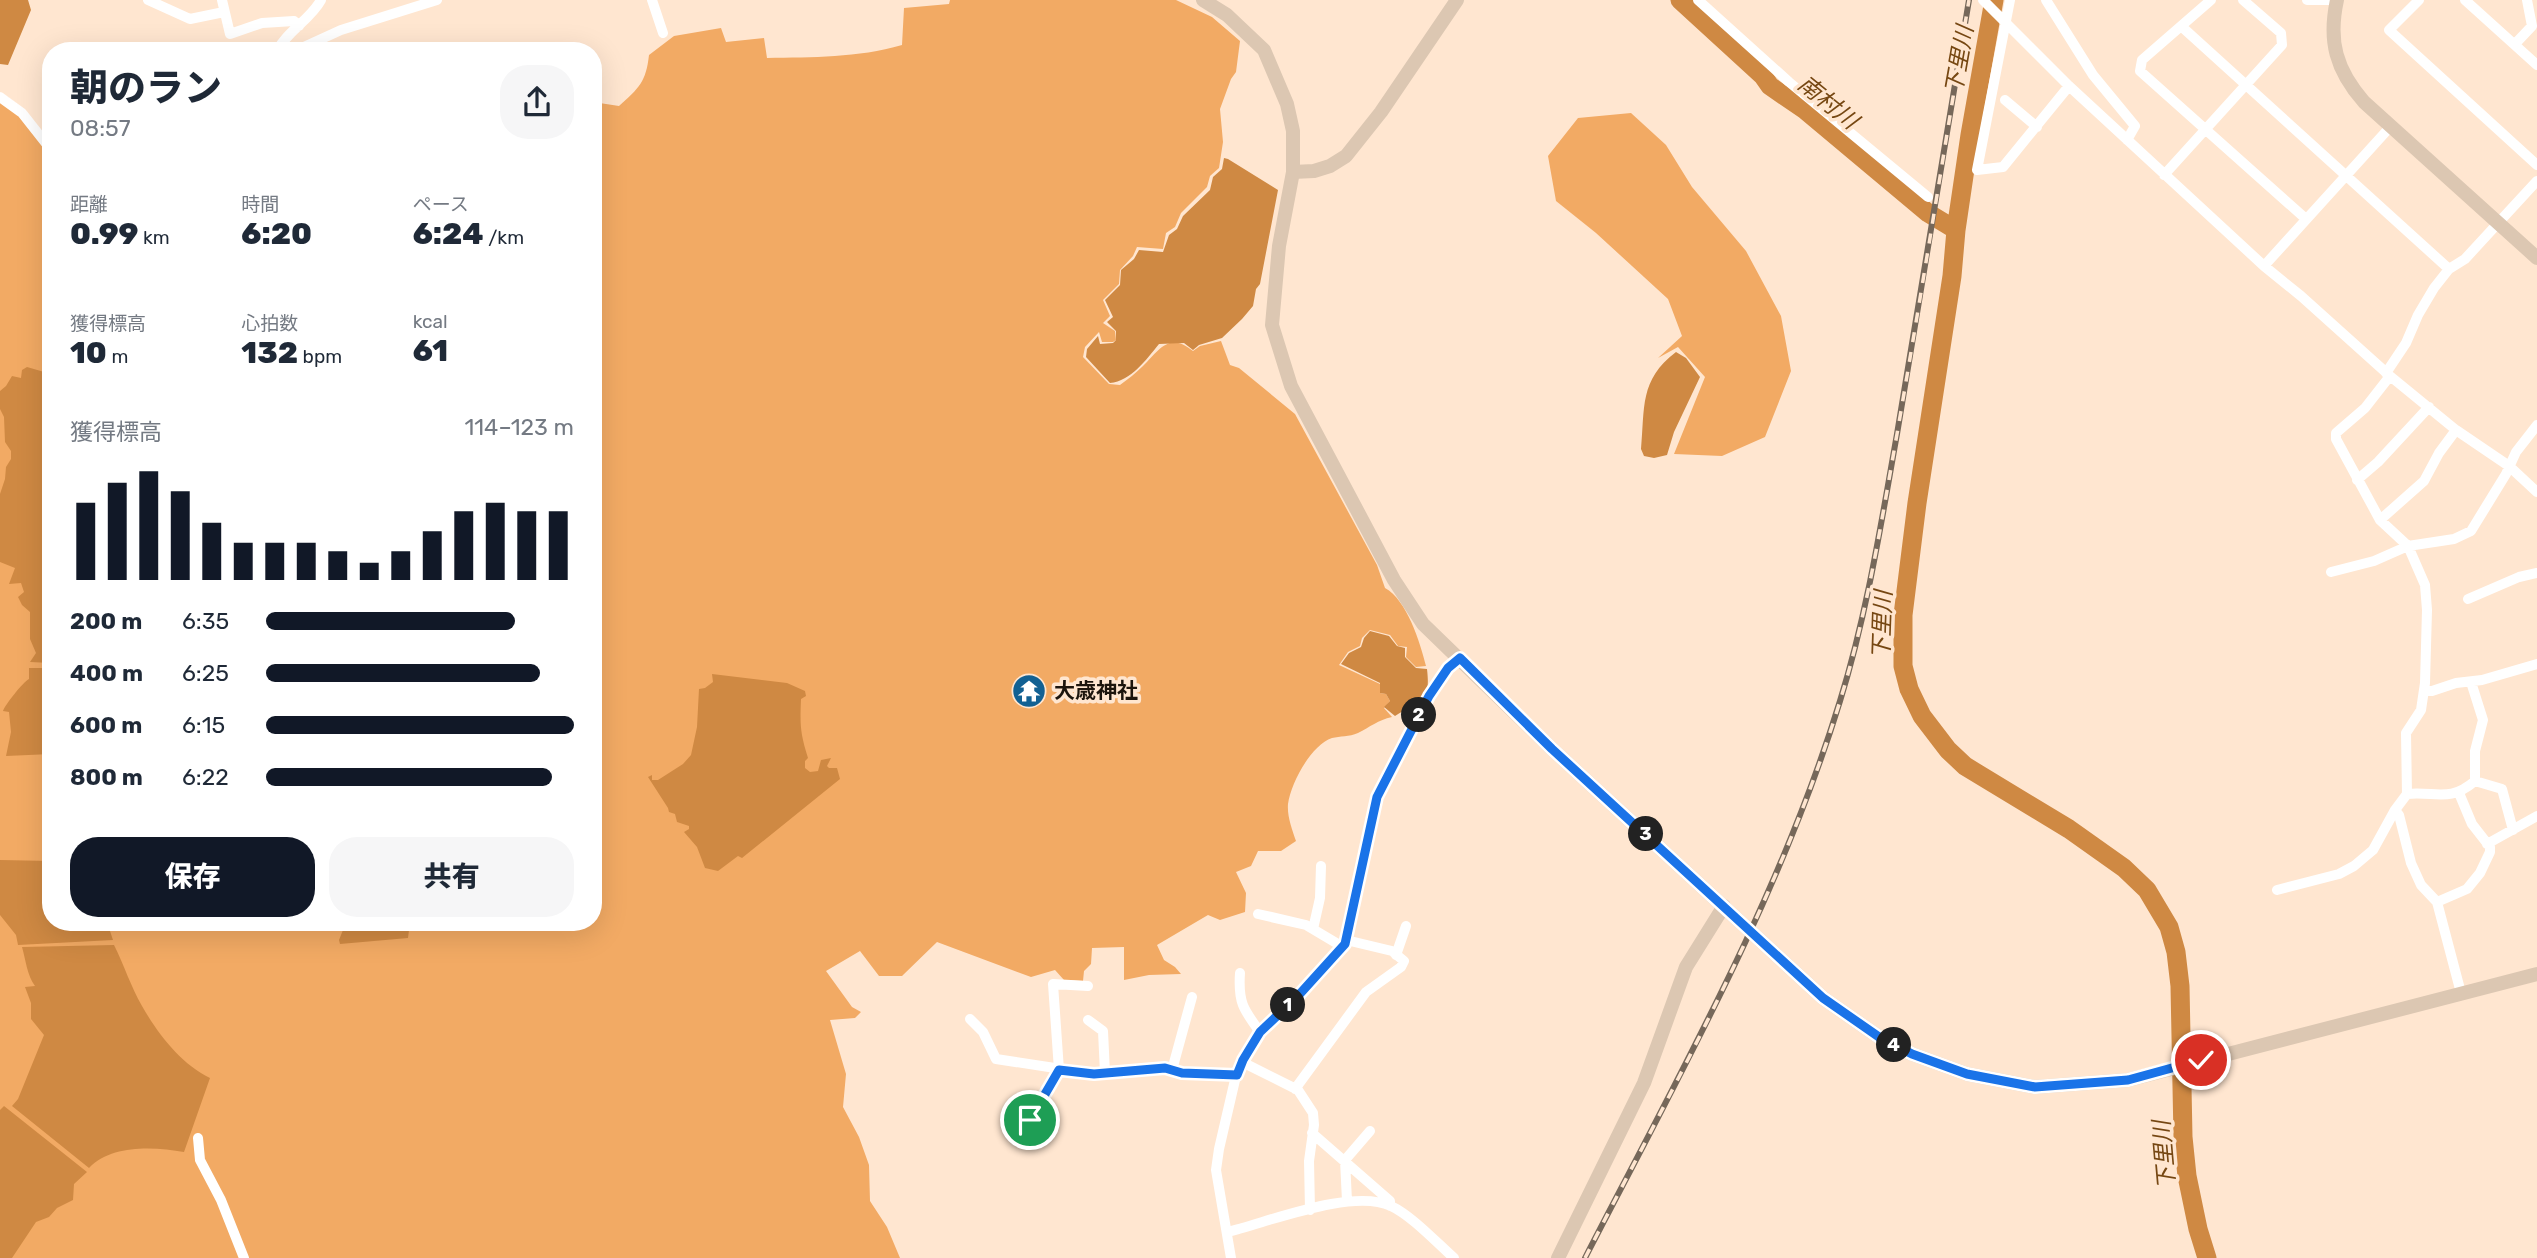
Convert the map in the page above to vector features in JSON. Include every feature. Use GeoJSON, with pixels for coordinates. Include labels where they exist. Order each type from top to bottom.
{"type":"FeatureCollection","features":[{"type":"Feature","properties":{"kind":"street"},"geometry":{"type":"LineString","coordinates":[[148,0],[190,19],[224,12]]}},
{"type":"Feature","properties":{"kind":"street"},"geometry":{"type":"LineString","coordinates":[[222,0],[230,34],[262,23],[293,21],[299,26]]}},
{"type":"Feature","properties":{"kind":"street"},"geometry":{"type":"LineString","coordinates":[[281,42],[321,0]]}},
{"type":"Feature","properties":{"kind":"street"},"geometry":{"type":"LineString","coordinates":[[315,42],[341,30],[437,0]]}},
{"type":"Feature","properties":{"kind":"street"},"geometry":{"type":"LineString","coordinates":[[652,0],[663,33]]}},
{"type":"Feature","properties":{"kind":"street"},"geometry":{"type":"LineString","coordinates":[[1203,0],[1227,15],[1264,50],[1287,104],[1293,131],[1293,172],[1279,246],[1272,325],[1292,386],[1394,580],[1423,624],[1552,749],[1823,998],[1879,1037],[1936,1063],[1967,1074],[2035,1087],[2128,1080],[2537,974]]}},
{"type":"Feature","properties":{"kind":"street"},"geometry":{"type":"LineString","coordinates":[[1293,172],[1314,171],[1330,166],[1346,156],[1381,112],[1457,0]]}},
{"type":"Feature","properties":{"kind":"street"},"geometry":{"type":"LineString","coordinates":[[1698,0],[1789,82],[1928,197]]}},
{"type":"Feature","properties":{"kind":"street"},"geometry":{"type":"LineString","coordinates":[[1983,0],[2069,86],[2264,266],[2388,374],[2456,430],[2509,466],[2537,492]]}},
{"type":"Feature","properties":{"kind":"street"},"geometry":{"type":"LineString","coordinates":[[2010,0],[1977,170],[2003,167],[2069,86]]}},
{"type":"Feature","properties":{"kind":"street"},"geometry":{"type":"LineString","coordinates":[[2046,0],[2093,75],[2135,127],[2127,140]]}},
{"type":"Feature","properties":{"kind":"street"},"geometry":{"type":"LineString","coordinates":[[2211,0],[2142,60],[2140,71],[2306,219]]}},
{"type":"Feature","properties":{"kind":"street"},"geometry":{"type":"LineString","coordinates":[[2164,175],[2282,45],[2281,33],[2243,0]]}},
{"type":"Feature","properties":{"kind":"street"},"geometry":{"type":"LineString","coordinates":[[2307,0],[2330,0]]}},
{"type":"Feature","properties":{"kind":"street"},"geometry":{"type":"LineString","coordinates":[[2337,0],[2333,39],[2343,73],[2364,102],[2537,258]]}},
{"type":"Feature","properties":{"kind":"street"},"geometry":{"type":"LineString","coordinates":[[2419,0],[2389,30],[2537,165]]}},
{"type":"Feature","properties":{"kind":"street"},"geometry":{"type":"LineString","coordinates":[[2465,0],[2537,65]]}},
{"type":"Feature","properties":{"kind":"street"},"geometry":{"type":"LineString","coordinates":[[2515,44],[2532,26],[2527,0]]}},
{"type":"Feature","properties":{"kind":"street"},"geometry":{"type":"LineString","coordinates":[[2181,26],[2449,269]]}},
{"type":"Feature","properties":{"kind":"street"},"geometry":{"type":"LineString","coordinates":[[0,97],[22,113],[42,138]]}},
{"type":"Feature","properties":{"kind":"street"},"geometry":{"type":"LineString","coordinates":[[2005,100],[2037,127]]}},
{"type":"Feature","properties":{"kind":"street"},"geometry":{"type":"LineString","coordinates":[[2264,266],[2391,126]]}},
{"type":"Feature","properties":{"kind":"street"},"geometry":{"type":"LineString","coordinates":[[2277,890],[2316,881],[2354,866],[2373,849],[2407,794],[2406,733],[2421,710],[2424,691],[2426,585],[2408,546],[2380,520],[2336,439],[2336,433],[2365,408],[2406,342],[2417,315],[2449,269],[2465,259],[2537,181]]}},
{"type":"Feature","properties":{"kind":"street"},"geometry":{"type":"LineString","coordinates":[[2357,480],[2373,467],[2429,407]]}},
{"type":"Feature","properties":{"kind":"street"},"geometry":{"type":"LineString","coordinates":[[2332,572],[2374,561],[2408,546],[2454,539],[2471,531],[2537,425]]}},
{"type":"Feature","properties":{"kind":"street"},"geometry":{"type":"LineString","coordinates":[[2380,520],[2424,481],[2439,453],[2456,430]]}},
{"type":"Feature","properties":{"kind":"street"},"geometry":{"type":"LineString","coordinates":[[2468,599],[2519,577],[2537,573]]}},
{"type":"Feature","properties":{"kind":"street"},"geometry":{"type":"LineString","coordinates":[[1231,1258],[1216,1170],[1237,1075],[1260,1032],[1297,997],[1344,943],[1377,797],[1429,696],[1448,668],[1460,658]]}},
{"type":"Feature","properties":{"kind":"street"},"geometry":{"type":"LineString","coordinates":[[2424,691],[2482,680],[2537,664]]}},
{"type":"Feature","properties":{"kind":"street"},"geometry":{"type":"LineString","coordinates":[[2471,682],[2483,720],[2475,751],[2475,781]]}},
{"type":"Feature","properties":{"kind":"street"},"geometry":{"type":"LineString","coordinates":[[2407,794],[2447,796],[2459,793],[2475,781]]}},
{"type":"Feature","properties":{"kind":"street"},"geometry":{"type":"LineString","coordinates":[[2475,781],[2502,789],[2514,831]]}},
{"type":"Feature","properties":{"kind":"street"},"geometry":{"type":"LineString","coordinates":[[2437,902],[2467,889],[2480,873],[2490,852],[2472,824],[2459,793]]}},
{"type":"Feature","properties":{"kind":"street"},"geometry":{"type":"LineString","coordinates":[[2395,810],[2399,815],[2421,885],[2437,902],[2461,993]]}},
{"type":"Feature","properties":{"kind":"street"},"geometry":{"type":"LineString","coordinates":[[2487,844],[2537,816]]}},
{"type":"Feature","properties":{"kind":"street"},"geometry":{"type":"LineString","coordinates":[[1313,929],[1320,898],[1321,866]]}},
{"type":"Feature","properties":{"kind":"street"},"geometry":{"type":"LineString","coordinates":[[1559,1258],[1644,1083],[1686,967],[1724,906]]}},
{"type":"Feature","properties":{"kind":"street"},"geometry":{"type":"LineString","coordinates":[[1258,914],[1298,923],[1344,943],[1392,951],[1404,961],[1401,967],[1366,992],[1295,1089]]}},
{"type":"Feature","properties":{"kind":"street"},"geometry":{"type":"LineString","coordinates":[[1396,954],[1406,926]]}},
{"type":"Feature","properties":{"kind":"street"},"geometry":{"type":"LineString","coordinates":[[1240,973],[1241,1005],[1260,1032]]}},
{"type":"Feature","properties":{"kind":"street"},"geometry":{"type":"LineString","coordinates":[[1022,1131],[1059,1070],[1052,984],[1088,986]]}},
{"type":"Feature","properties":{"kind":"street"},"geometry":{"type":"LineString","coordinates":[[1172,1070],[1192,998]]}},
{"type":"Feature","properties":{"kind":"street"},"geometry":{"type":"LineString","coordinates":[[970,1019],[983,1032],[996,1059],[1059,1070],[1105,1073],[1165,1068],[1182,1073],[1237,1075]]}},
{"type":"Feature","properties":{"kind":"street"},"geometry":{"type":"LineString","coordinates":[[1088,1020],[1103,1031],[1105,1073]]}},
{"type":"Feature","properties":{"kind":"street"},"geometry":{"type":"LineString","coordinates":[[1242,1062],[1295,1089],[1313,1113],[1309,1161],[1310,1210]]}},
{"type":"Feature","properties":{"kind":"street"},"geometry":{"type":"LineString","coordinates":[[1347,1201],[1345,1160],[1370,1131]]}},
{"type":"Feature","properties":{"kind":"street"},"geometry":{"type":"LineString","coordinates":[[1312,1133],[1390,1201],[1390,1206]]}},
{"type":"Feature","properties":{"kind":"street"},"geometry":{"type":"LineString","coordinates":[[198,1138],[200,1160],[222,1200],[244,1258]]}},
{"type":"Feature","properties":{"kind":"street"},"geometry":{"type":"LineString","coordinates":[[1227,1233],[1347,1201],[1376,1202],[1390,1206],[1454,1258]]}},
{"type":"Feature","properties":{"kind":"shaded area"},"geometry":{"type":"Polygon","coordinates":[[[0,0],[28,0],[31,10],[8,65],[0,64],[0,0]]]}},
{"type":"Feature","properties":{"kind":"shaded area"},"geometry":{"type":"Polygon","coordinates":[[[950,0],[1176,0],[1212,17],[1240,41],[1236,72],[1220,109],[1223,142],[1219,168],[1210,176],[1207,187],[1181,213],[1175,227],[1166,233],[1163,249],[1137,247],[1133,256],[1120,270],[1119,284],[1103,300],[1110,316],[1103,323],[1115,331],[1116,340],[1102,342],[1099,332],[1085,347],[1083,357],[1109,384],[1120,385],[1165,345],[1177,343],[1193,351],[1200,346],[1221,341],[1230,365],[1239,368],[1295,414],[1377,565],[1385,588],[1406,612],[1426,666],[1416,667],[1406,657],[1407,647],[1398,646],[1390,635],[1370,630],[1362,638],[1360,646],[1348,652],[1339,665],[1380,684],[1380,693],[1386,694],[1390,701],[1384,708],[1392,717],[1355,734],[1332,738],[1310,756],[1293,786],[1288,804],[1296,841],[1281,851],[1258,851],[1251,866],[1236,872],[1246,893],[1245,912],[1220,920],[1208,915],[1157,945],[1164,960],[1181,974],[1149,975],[1124,980],[1124,947],[1092,948],[1091,964],[1084,971],[1083,981],[1064,980],[1055,970],[1031,977],[937,942],[902,976],[879,976],[860,951],[826,971],[852,1007],[861,1012],[855,1018],[830,1020],[846,1074],[843,1107],[859,1137],[869,1165],[870,1201],[887,1227],[900,1258],[0,1258],[0,92],[30,116],[42,133],[42,931],[602,931],[602,103],[619,106],[632,94],[646,72],[649,55],[674,36],[721,28],[726,42],[764,38],[767,58],[852,55],[902,45],[904,8],[949,4],[950,0]]]}},
{"type":"Feature","properties":{"kind":"shaded area"},"geometry":{"type":"Polygon","coordinates":[[[1631,113],[1666,145],[1692,187],[1746,251],[1781,316],[1791,371],[1765,437],[1722,456],[1674,454],[1705,377],[1678,347],[1658,358],[1682,336],[1668,299],[1596,233],[1556,201],[1548,156],[1578,118],[1631,113]]]}},
{"type":"Feature","properties":{"kind":"shaded area"},"geometry":{"type":"Polygon","coordinates":[[[1224,158],[1278,190],[1260,284],[1256,289],[1253,306],[1222,338],[1199,345],[1193,350],[1184,343],[1159,344],[1131,374],[1110,383],[1086,357],[1087,349],[1098,336],[1100,344],[1113,343],[1116,340],[1116,331],[1107,322],[1113,317],[1105,300],[1120,285],[1121,270],[1134,259],[1139,250],[1163,252],[1169,235],[1177,229],[1183,216],[1210,190],[1213,177],[1222,169],[1224,158]]]}},
{"type":"Feature","properties":{"kind":"shaded area"},"geometry":{"type":"Polygon","coordinates":[[[1676,352],[1686,358],[1700,377],[1674,432],[1667,455],[1654,458],[1644,456],[1641,449],[1646,396],[1655,373],[1676,352]]]}},
{"type":"Feature","properties":{"kind":"shaded area"},"geometry":{"type":"Polygon","coordinates":[[[27,367],[42,371],[42,663],[30,662],[36,653],[30,639],[30,612],[18,597],[24,592],[21,583],[9,584],[15,568],[0,562],[0,494],[11,451],[5,442],[0,391],[12,376],[21,378],[22,370],[27,367]]]}},
{"type":"Feature","properties":{"kind":"shaded area"},"geometry":{"type":"Polygon","coordinates":[[[1370,631],[1389,636],[1397,646],[1405,648],[1405,657],[1416,668],[1427,669],[1425,695],[1418,703],[1395,716],[1384,707],[1390,701],[1386,694],[1380,693],[1380,683],[1341,664],[1349,653],[1361,647],[1370,631]]]}},
{"type":"Feature","properties":{"kind":"shaded area"},"geometry":{"type":"Polygon","coordinates":[[[29,668],[42,668],[42,754],[6,756],[11,732],[9,712],[3,711],[29,679],[29,668]]]}},
{"type":"Feature","properties":{"kind":"shaded area"},"geometry":{"type":"Polygon","coordinates":[[[712,674],[787,683],[805,691],[806,696],[801,699],[801,716],[802,735],[808,758],[805,768],[810,772],[818,771],[821,760],[831,758],[827,766],[837,768],[840,779],[742,858],[738,856],[718,871],[705,868],[697,847],[684,832],[689,826],[677,822],[675,814],[669,812],[648,777],[652,775],[652,780],[658,780],[683,764],[691,755],[697,727],[699,689],[713,682],[712,674]]]}},
{"type":"Feature","properties":{"kind":"shaded area"},"geometry":{"type":"Polygon","coordinates":[[[0,860],[42,861],[42,931],[110,931],[113,940],[18,945],[16,935],[0,915],[0,860]]]}},
{"type":"Feature","properties":{"kind":"shaded area"},"geometry":{"type":"Polygon","coordinates":[[[343,931],[409,931],[408,938],[340,944],[343,931]]]}},
{"type":"Feature","properties":{"kind":"shaded area"},"geometry":{"type":"Polygon","coordinates":[[[114,945],[138,999],[155,1027],[189,1065],[210,1078],[184,1152],[160,1149],[122,1151],[98,1160],[89,1168],[12,1106],[18,1099],[44,1035],[31,1019],[31,1003],[25,987],[35,986],[28,973],[22,947],[114,945]]]}},
{"type":"Feature","properties":{"kind":"shaded area"},"geometry":{"type":"Polygon","coordinates":[[[4,1106],[87,1172],[74,1184],[73,1200],[57,1208],[49,1217],[36,1222],[12,1258],[0,1258],[0,1110],[4,1106]]]}},
{"type":"Feature","properties":{"kind":"waterway","name":"南村川"},"geometry":{"type":"LineString","coordinates":[[1680,0],[1763,76],[1770,86],[1805,110],[1928,213],[1956,230]]}},
{"type":"Feature","properties":{"kind":"waterway","name":"下里川"},"geometry":{"type":"LineString","coordinates":[[1994,0],[1970,135],[1952,276],[1917,503],[1903,615],[1903,666],[1909,689],[1922,716],[1948,750],[1965,766],[2069,829],[2124,868],[2147,890],[2169,927],[2176,952],[2180,986],[2183,1137],[2187,1176],[2207,1258]]}},
{"type":"Feature","properties":{"kind":"railway"},"geometry":{"type":"LineString","coordinates":[[1585,1258],[1691,1054],[1757,916],[1816,774],[1840,701],[1866,602],[1879,535],[1969,0]]}},
{"type":"Feature","properties":{"kind":"place","name":"大歳神社"},"geometry":{"type":"Point","coordinates":[1029,691]}},
{"type":"Feature","properties":{"kind":"route"},"geometry":{"type":"LineString","coordinates":[[1030,1120],[1059,1070],[1094,1074],[1165,1068],[1182,1073],[1237,1075],[1260,1032],[1297,997],[1345,944],[1377,797],[1429,696],[1448,668],[1460,658],[1552,749],[1823,998],[1879,1037],[1912,1054],[1967,1074],[2035,1087],[2128,1080],[2201,1060]]}}]}
